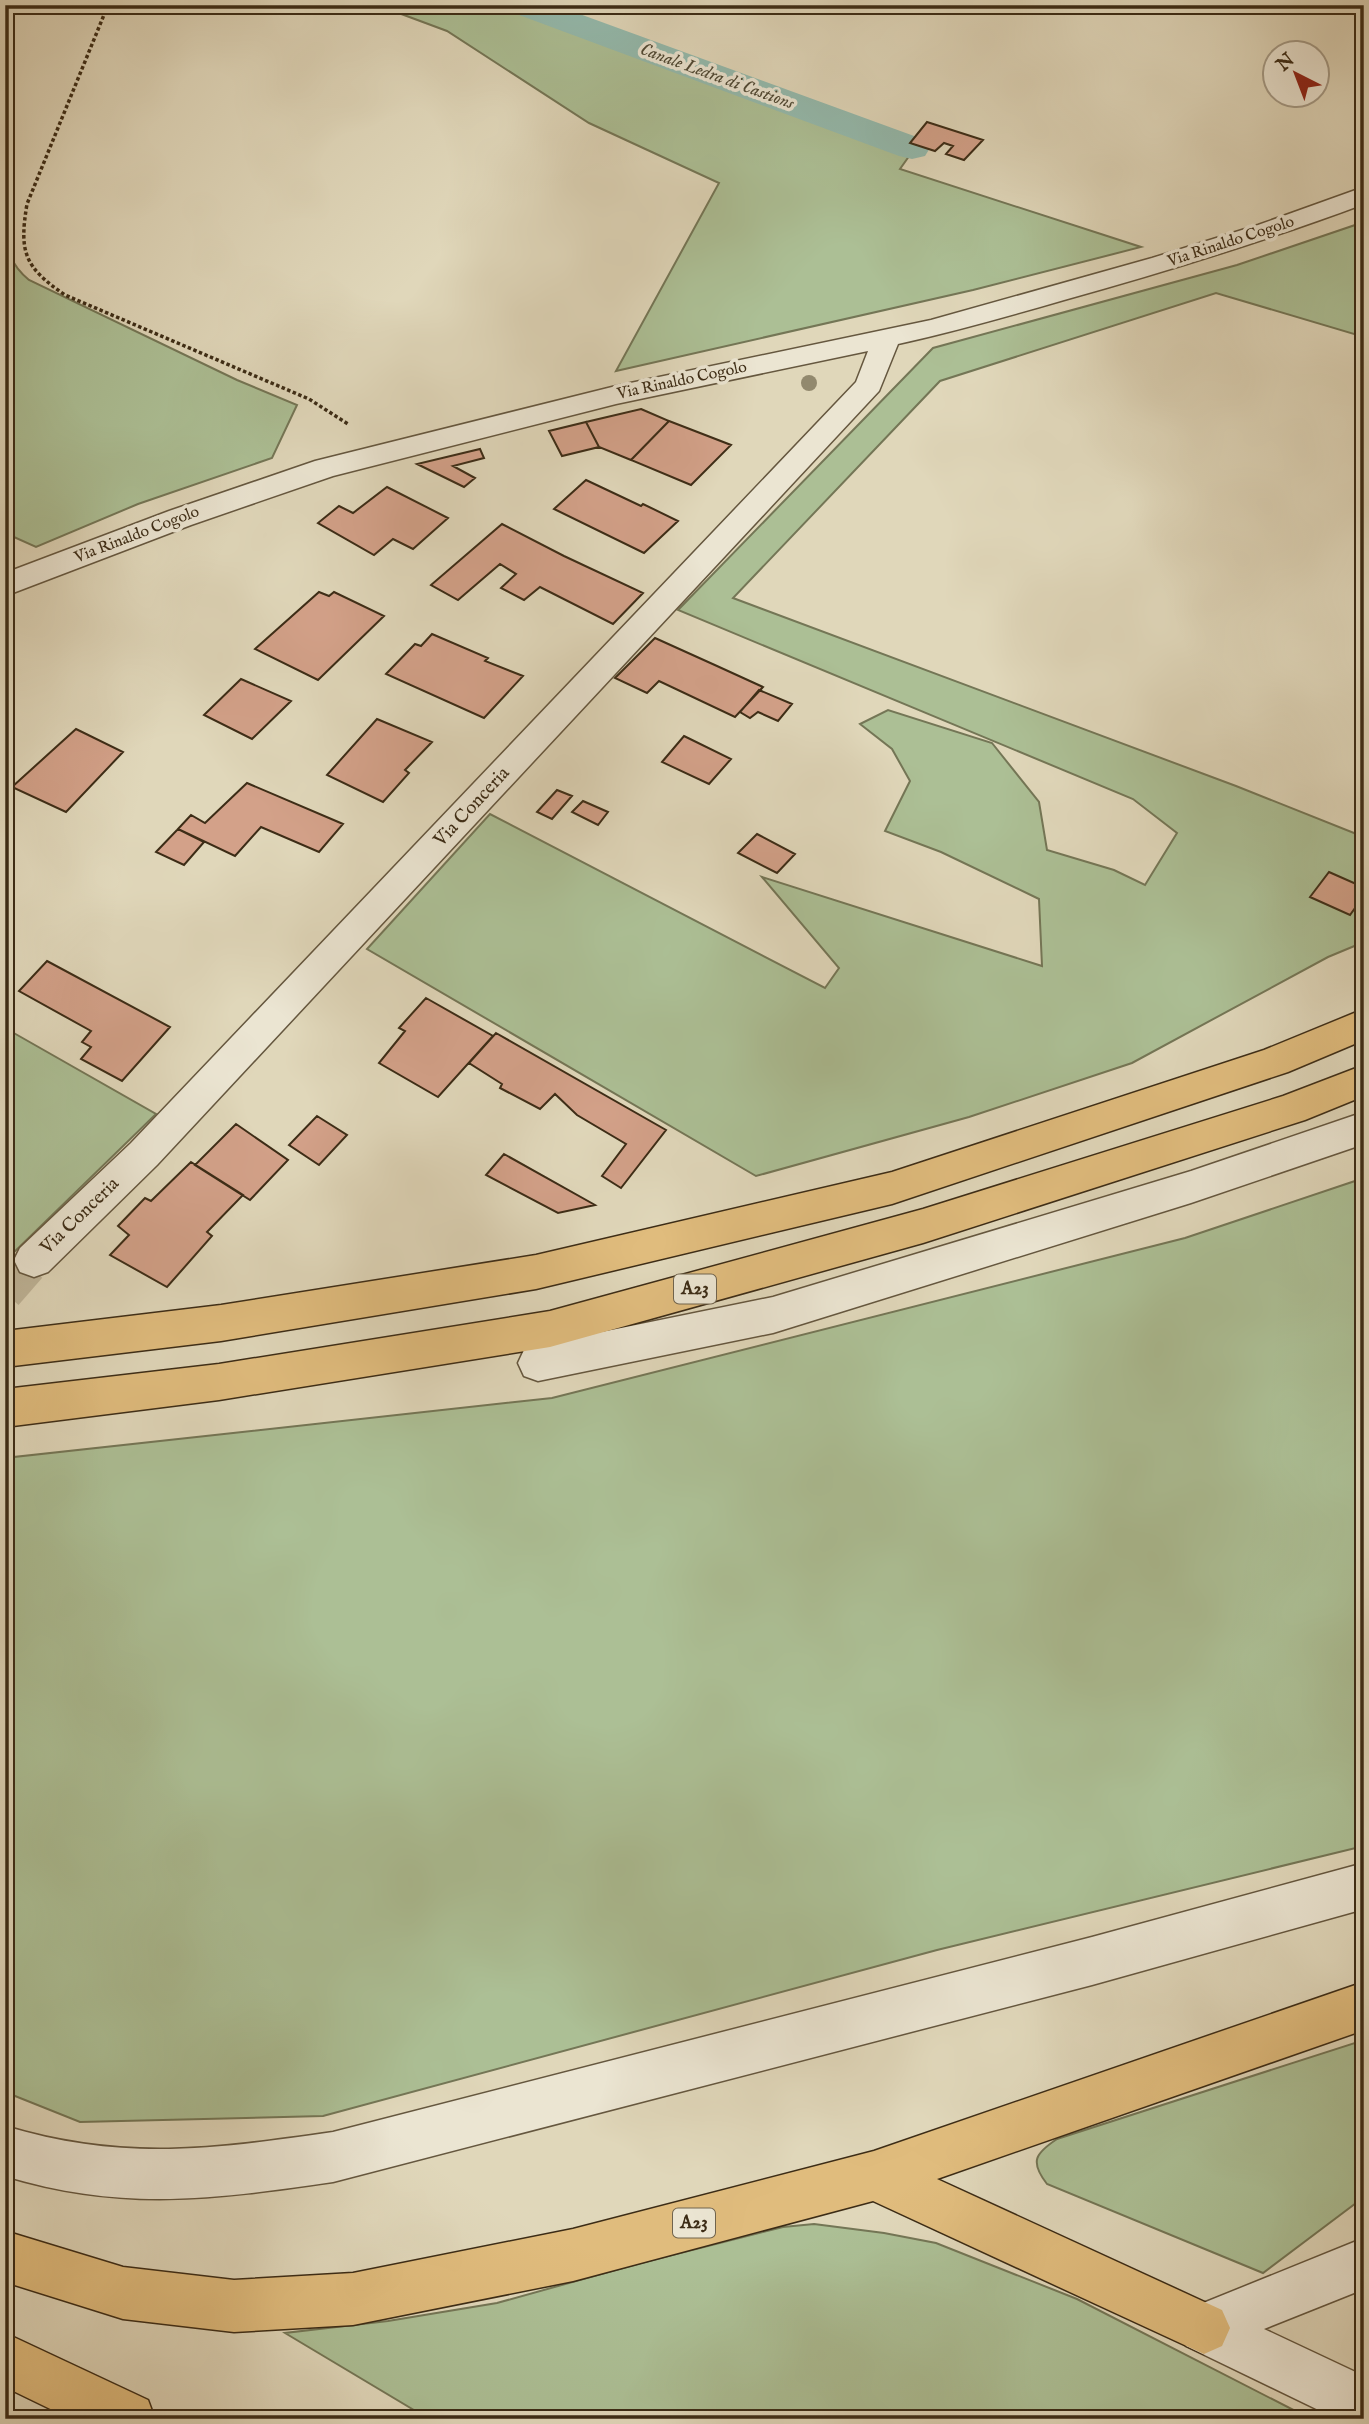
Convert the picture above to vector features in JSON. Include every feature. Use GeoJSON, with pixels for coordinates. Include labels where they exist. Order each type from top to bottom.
{"type":"FeatureCollection","features":[{"type":"Feature","properties":{"kind":"highway"},"geometry":{"type":"LineString","coordinates":[[5,1349],[221,1323],[536,1272],[892,1188],[1275,1061],[1364,1024]]}},
{"type":"Feature","properties":{"kind":"highway","name":"A23"},"geometry":{"type":"LineString","coordinates":[[5,1408],[219,1382],[550,1329],[923,1226],[1292,1109],[1364,1080]]}},
{"type":"Feature","properties":{"kind":"highway","name":"A23"},"geometry":{"type":"LineString","coordinates":[[5,2256],[123,2293],[234,2306],[354,2299],[573,2255],[874,2176],[1364,2006]]}},
{"type":"Feature","properties":{"kind":"highway"},"geometry":{"type":"LineString","coordinates":[[874,2176],[1205,2328]]}},
{"type":"Feature","properties":{"kind":"highway"},"geometry":{"type":"LineString","coordinates":[[5,2359],[129,2419]]}},
{"type":"Feature","properties":{"kind":"street","name":"Via Rinaldo Cogolo"},"geometry":{"type":"LineString","coordinates":[[5,585],[180,518],[325,468],[616,395],[934,327],[1162,264],[1267,231],[1364,195]]}},
{"type":"Feature","properties":{"kind":"street","name":"Via Conceria"},"geometry":{"type":"LineString","coordinates":[[34,1260],[144,1154],[869,385],[887,337]]}},
{"type":"Feature","properties":{"kind":"street"},"geometry":{"type":"LineString","coordinates":[[538,1363],[773,1315],[1191,1187],[1364,1128]]}},
{"type":"Feature","properties":{"kind":"street"},"geometry":{"type":"LineString","coordinates":[[5,2151],[30,2160],[133,2177],[210,2174],[333,2157],[1092,1961],[1364,1886]]}},
{"type":"Feature","properties":{"kind":"street"},"geometry":{"type":"LineString","coordinates":[[1205,2328],[1364,2263]]}},
{"type":"Feature","properties":{"kind":"street"},"geometry":{"type":"LineString","coordinates":[[1205,2328],[1364,2403]]}},
{"type":"Feature","properties":{"kind":"path"},"geometry":{"type":"LineString","coordinates":[[108,5],[27,204],[22,231],[24,253],[30,269],[65,295],[309,399],[390,451]]}},
{"type":"Feature","properties":{"kind":"green space"},"geometry":{"type":"Polygon","coordinates":[[[377,5],[496,5],[912,152],[900,169],[1141,247],[973,290],[616,371],[719,183],[589,123],[447,31],[377,5]]]}},
{"type":"Feature","properties":{"kind":"green space"},"geometry":{"type":"Polygon","coordinates":[[[1364,222],[1364,337],[1216,293],[940,381],[733,598],[1236,786],[1364,837],[1364,942],[1328,957],[1132,1063],[969,1117],[756,1176],[367,949],[490,814],[825,988],[839,968],[762,877],[1042,966],[1039,899],[941,852],[885,831],[910,781],[892,749],[860,724],[888,710],[992,743],[1039,802],[1047,850],[1114,870],[1145,885],[1177,833],[1133,799],[678,610],[933,348],[1237,265],[1364,222]]]}},
{"type":"Feature","properties":{"kind":"green space"},"geometry":{"type":"Polygon","coordinates":[[[8,227],[11,257],[29,280],[237,380],[297,405],[272,458],[138,504],[36,547],[5,533],[5,231],[8,227]]]}},
{"type":"Feature","properties":{"kind":"green space"},"geometry":{"type":"Polygon","coordinates":[[[5,1028],[156,1114],[5,1261],[5,1028]]]}},
{"type":"Feature","properties":{"kind":"green space"},"geometry":{"type":"Polygon","coordinates":[[[1364,1178],[1364,1846],[937,1950],[323,2116],[80,2122],[5,2092],[5,1458],[552,1398],[1185,1238],[1364,1178]]]}},
{"type":"Feature","properties":{"kind":"green space"},"geometry":{"type":"Polygon","coordinates":[[[1364,2040],[1364,2197],[1263,2273],[1047,2184],[1038,2169],[1037,2158],[1040,2153],[1057,2139],[1364,2040]]]}},
{"type":"Feature","properties":{"kind":"green space"},"geometry":{"type":"Polygon","coordinates":[[[814,2224],[936,2243],[1077,2299],[1311,2419],[429,2419],[285,2333],[388,2321],[497,2303],[783,2227],[814,2224]]]}},
{"type":"Feature","properties":{"kind":"building"},"geometry":{"type":"Polygon","coordinates":[[[927,122],[983,140],[964,160],[946,154],[953,146],[944,143],[935,151],[910,143],[927,122]]]}},
{"type":"Feature","properties":{"kind":"building"},"geometry":{"type":"Polygon","coordinates":[[[641,409],[669,421],[631,460],[599,447],[586,422],[641,409]]]}},
{"type":"Feature","properties":{"kind":"building"},"geometry":{"type":"Polygon","coordinates":[[[669,421],[731,445],[691,485],[631,460],[669,421]]]}},
{"type":"Feature","properties":{"kind":"building"},"geometry":{"type":"Polygon","coordinates":[[[586,422],[599,447],[562,456],[549,431],[586,422]]]}},
{"type":"Feature","properties":{"kind":"building"},"geometry":{"type":"Polygon","coordinates":[[[480,449],[484,458],[453,466],[475,478],[464,487],[417,464],[480,449]]]}},
{"type":"Feature","properties":{"kind":"building"},"geometry":{"type":"Polygon","coordinates":[[[586,480],[678,521],[644,553],[554,509],[586,480]]]}},
{"type":"Feature","properties":{"kind":"building"},"geometry":{"type":"Polygon","coordinates":[[[387,487],[448,518],[413,549],[393,539],[374,555],[318,523],[339,506],[353,513],[387,487]]]}},
{"type":"Feature","properties":{"kind":"building"},"geometry":{"type":"Polygon","coordinates":[[[502,524],[643,593],[613,624],[540,587],[524,600],[501,588],[516,574],[500,564],[458,600],[431,585],[502,524]]]}},
{"type":"Feature","properties":{"kind":"building"},"geometry":{"type":"Polygon","coordinates":[[[319,592],[329,596],[334,592],[384,616],[318,680],[255,649],[319,592]]]}},
{"type":"Feature","properties":{"kind":"building"},"geometry":{"type":"Polygon","coordinates":[[[432,634],[488,658],[485,661],[523,676],[484,718],[386,674],[415,644],[421,646],[432,634]]]}},
{"type":"Feature","properties":{"kind":"building"},"geometry":{"type":"Polygon","coordinates":[[[655,638],[763,687],[735,717],[659,681],[647,693],[615,678],[655,638]]]}},
{"type":"Feature","properties":{"kind":"building"},"geometry":{"type":"Polygon","coordinates":[[[241,679],[291,701],[252,739],[204,715],[241,679]]]}},
{"type":"Feature","properties":{"kind":"building"},"geometry":{"type":"Polygon","coordinates":[[[759,690],[792,704],[778,721],[758,712],[750,718],[740,712],[759,690]]]}},
{"type":"Feature","properties":{"kind":"building"},"geometry":{"type":"Polygon","coordinates":[[[377,719],[432,742],[405,770],[409,773],[383,802],[327,775],[377,719]]]}},
{"type":"Feature","properties":{"kind":"building"},"geometry":{"type":"Polygon","coordinates":[[[76,729],[123,752],[66,812],[12,787],[76,729]]]}},
{"type":"Feature","properties":{"kind":"building"},"geometry":{"type":"Polygon","coordinates":[[[684,736],[731,759],[709,784],[662,762],[684,736]]]}},
{"type":"Feature","properties":{"kind":"building"},"geometry":{"type":"Polygon","coordinates":[[[247,783],[343,824],[319,852],[261,827],[235,856],[178,829],[191,815],[205,823],[247,783]]]}},
{"type":"Feature","properties":{"kind":"building"},"geometry":{"type":"Polygon","coordinates":[[[557,790],[572,796],[552,819],[537,812],[557,790]]]}},
{"type":"Feature","properties":{"kind":"building"},"geometry":{"type":"Polygon","coordinates":[[[583,801],[608,812],[598,825],[572,812],[583,801]]]}},
{"type":"Feature","properties":{"kind":"building"},"geometry":{"type":"Polygon","coordinates":[[[178,829],[204,842],[184,865],[156,852],[178,829]]]}},
{"type":"Feature","properties":{"kind":"building"},"geometry":{"type":"Polygon","coordinates":[[[757,834],[795,854],[777,873],[738,853],[757,834]]]}},
{"type":"Feature","properties":{"kind":"building"},"geometry":{"type":"Polygon","coordinates":[[[1329,872],[1363,887],[1356,899],[1360,901],[1350,915],[1310,897],[1329,872]]]}},
{"type":"Feature","properties":{"kind":"building"},"geometry":{"type":"Polygon","coordinates":[[[47,961],[170,1027],[122,1081],[81,1059],[91,1047],[82,1042],[91,1031],[19,991],[47,961]]]}},
{"type":"Feature","properties":{"kind":"building"},"geometry":{"type":"Polygon","coordinates":[[[426,998],[493,1036],[438,1097],[379,1063],[405,1031],[399,1028],[426,998]]]}},
{"type":"Feature","properties":{"kind":"building"},"geometry":{"type":"Polygon","coordinates":[[[496,1033],[666,1130],[621,1188],[602,1176],[626,1144],[577,1115],[555,1094],[540,1109],[500,1088],[502,1084],[469,1063],[496,1033]]]}},
{"type":"Feature","properties":{"kind":"building"},"geometry":{"type":"Polygon","coordinates":[[[317,1116],[347,1135],[319,1165],[289,1145],[317,1116]]]}},
{"type":"Feature","properties":{"kind":"building"},"geometry":{"type":"Polygon","coordinates":[[[236,1124],[288,1160],[250,1200],[195,1165],[236,1124]]]}},
{"type":"Feature","properties":{"kind":"building"},"geometry":{"type":"Polygon","coordinates":[[[504,1154],[595,1205],[558,1213],[486,1175],[504,1154]]]}},
{"type":"Feature","properties":{"kind":"building"},"geometry":{"type":"Polygon","coordinates":[[[191,1162],[243,1195],[207,1232],[212,1236],[167,1287],[110,1255],[129,1235],[118,1226],[145,1198],[151,1201],[191,1162]]]}},
{"type":"Feature","properties":{"kind":"waterway","name":"Canale Ledra di Castions"},"geometry":{"type":"LineString","coordinates":[[523,5],[912,148]]}},
{"type":"Feature","properties":{"kind":"tunnel"},"geometry":{"type":"LineString","coordinates":[[5,1293],[34,1260]]}}]}
